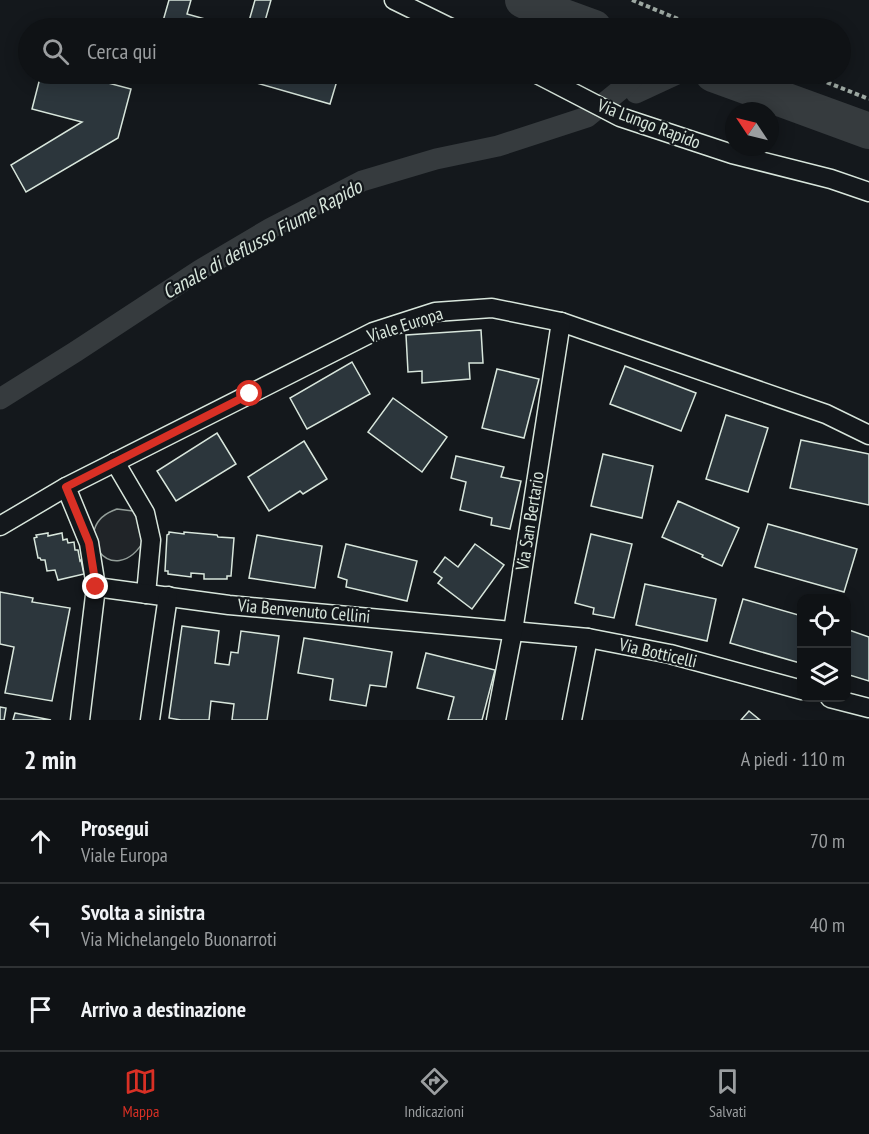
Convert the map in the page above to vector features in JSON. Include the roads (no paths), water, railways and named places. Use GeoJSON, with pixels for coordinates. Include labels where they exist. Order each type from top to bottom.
{"type":"FeatureCollection","features":[{"type":"Feature","properties":{"kind":"street"},"geometry":{"type":"LineString","coordinates":[[394,0],[431,18]]}},
{"type":"Feature","properties":{"kind":"street","name":"Via Lungo Rapido"},"geometry":{"type":"LineString","coordinates":[[556,84],[620,117],[732,154],[831,179],[869,192]]}},
{"type":"Feature","properties":{"kind":"street","name":"Viale Europa"},"geometry":{"type":"LineString","coordinates":[[0,526],[66,487],[373,333],[435,312],[492,308],[561,322],[825,414],[869,435]]}},
{"type":"Feature","properties":{"kind":"street","name":"Via San Bertario"},"geometry":{"type":"LineString","coordinates":[[496,720],[513,630],[561,322]]}},
{"type":"Feature","properties":{"kind":"street"},"geometry":{"type":"LineString","coordinates":[[115,462],[145,513],[151,540],[146,594]]}},
{"type":"Feature","properties":{"kind":"street"},"geometry":{"type":"LineString","coordinates":[[66,487],[89,543],[96,587],[80,720]]}},
{"type":"Feature","properties":{"kind":"street","name":"Via Benvenuto Cellini"},"geometry":{"type":"LineString","coordinates":[[96,587],[229,604],[513,630]]}},
{"type":"Feature","properties":{"kind":"street"},"geometry":{"type":"LineString","coordinates":[[150,720],[168,596]]}},
{"type":"Feature","properties":{"kind":"street","name":"Via Botticelli"},"geometry":{"type":"LineString","coordinates":[[513,630],[588,638],[670,654],[797,689]]}},
{"type":"Feature","properties":{"kind":"street"},"geometry":{"type":"LineString","coordinates":[[572,720],[588,638]]}},
{"type":"Feature","properties":{"kind":"street"},"geometry":{"type":"LineString","coordinates":[[846,702],[869,708]]}},
{"type":"Feature","properties":{"kind":"waterway"},"geometry":{"type":"LineString","coordinates":[[523,0],[567,18]]}},
{"type":"Feature","properties":{"kind":"waterway","name":"Canale di deflusso Fiume Rapido"},"geometry":{"type":"LineString","coordinates":[[0,399],[200,270],[271,228],[362,181],[436,159],[498,146],[587,117],[627,84]]}},
{"type":"Feature","properties":{"kind":"waterway"},"geometry":{"type":"LineString","coordinates":[[636,93],[655,84]]}},
{"type":"Feature","properties":{"kind":"waterway"},"geometry":{"type":"LineString","coordinates":[[740,84],[869,131]]}}]}
